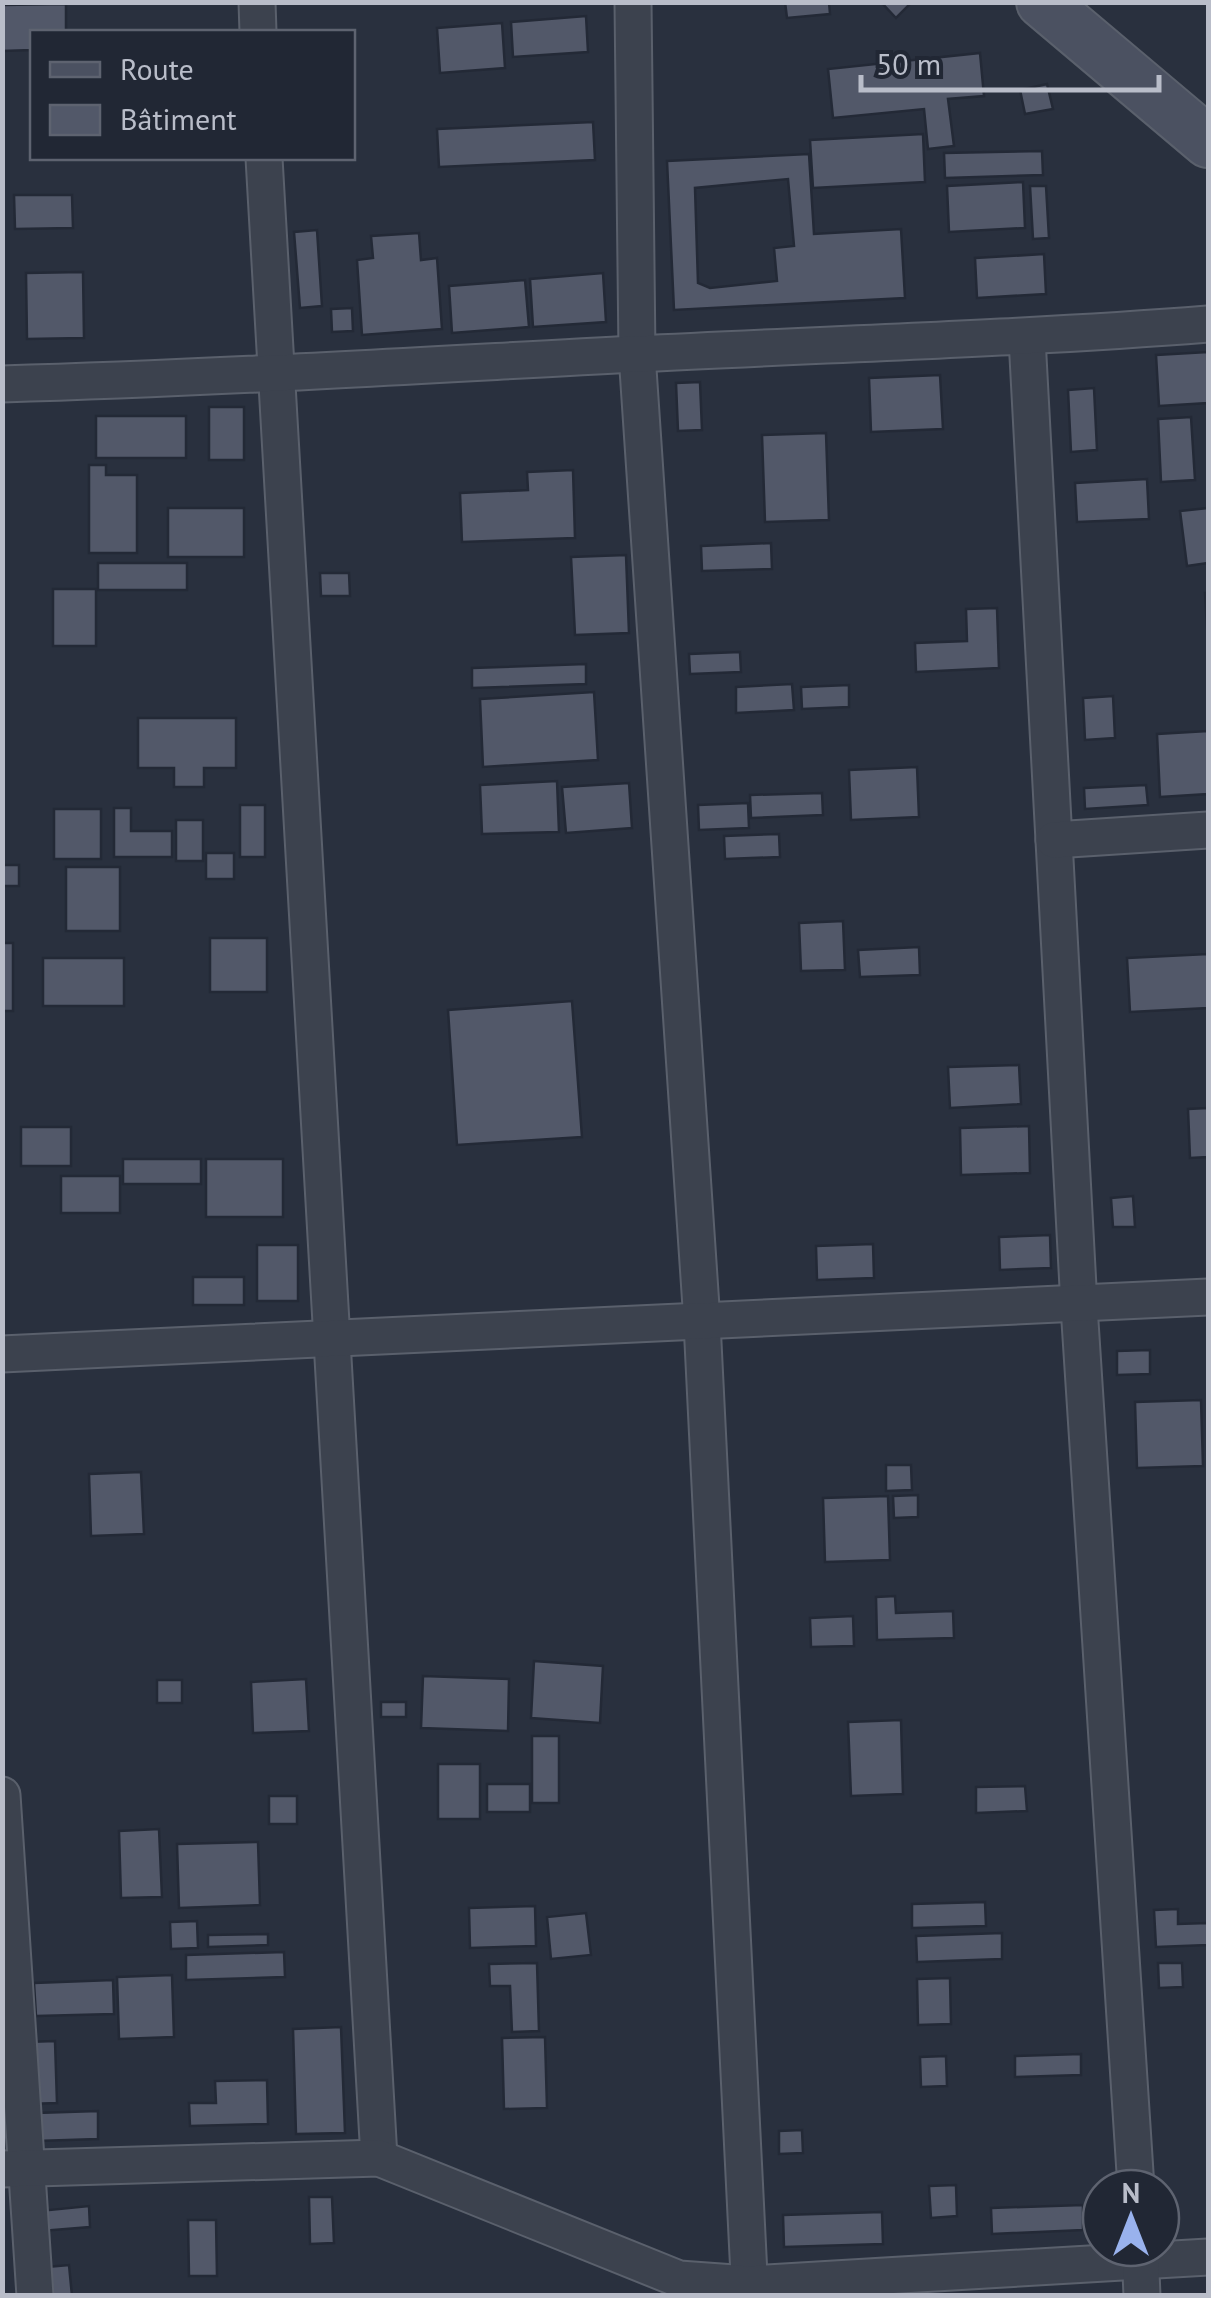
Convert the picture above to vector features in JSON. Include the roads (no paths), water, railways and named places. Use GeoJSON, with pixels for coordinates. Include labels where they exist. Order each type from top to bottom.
{"type":"FeatureCollection","features":[{"type":"Feature","properties":{"kind":"main road"},"geometry":{"type":"LineString","coordinates":[[1042,2],[1208,142]]}},
{"type":"Feature","properties":{"kind":"street"},"geometry":{"type":"LineString","coordinates":[[257,2],[258,30]]}},
{"type":"Feature","properties":{"kind":"street"},"geometry":{"type":"LineString","coordinates":[[634,2],[637,354],[702,1322],[749,2290]]}},
{"type":"Feature","properties":{"kind":"street"},"geometry":{"type":"LineString","coordinates":[[264,160],[378,2158]]}},
{"type":"Feature","properties":{"kind":"street"},"geometry":{"type":"LineString","coordinates":[[2,384],[274,376],[637,354],[1026,338],[1208,324]]}},
{"type":"Feature","properties":{"kind":"street"},"geometry":{"type":"LineString","coordinates":[[1026,338],[1079,1306],[1135,2168]]}},
{"type":"Feature","properties":{"kind":"street"},"geometry":{"type":"LineString","coordinates":[[1054,840],[1208,830]]}},
{"type":"Feature","properties":{"kind":"street"},"geometry":{"type":"LineString","coordinates":[[2,1354],[1208,1297]]}},
{"type":"Feature","properties":{"kind":"street"},"geometry":{"type":"LineString","coordinates":[[2,1795],[14,2169],[34,2296]]}},
{"type":"Feature","properties":{"kind":"street"},"geometry":{"type":"LineString","coordinates":[[14,2169],[378,2158],[679,2279],[749,2290],[1141,2268]]}},
{"type":"Feature","properties":{"kind":"street"},"geometry":{"type":"LineString","coordinates":[[1181,2262],[1208,2258]]}}]}
